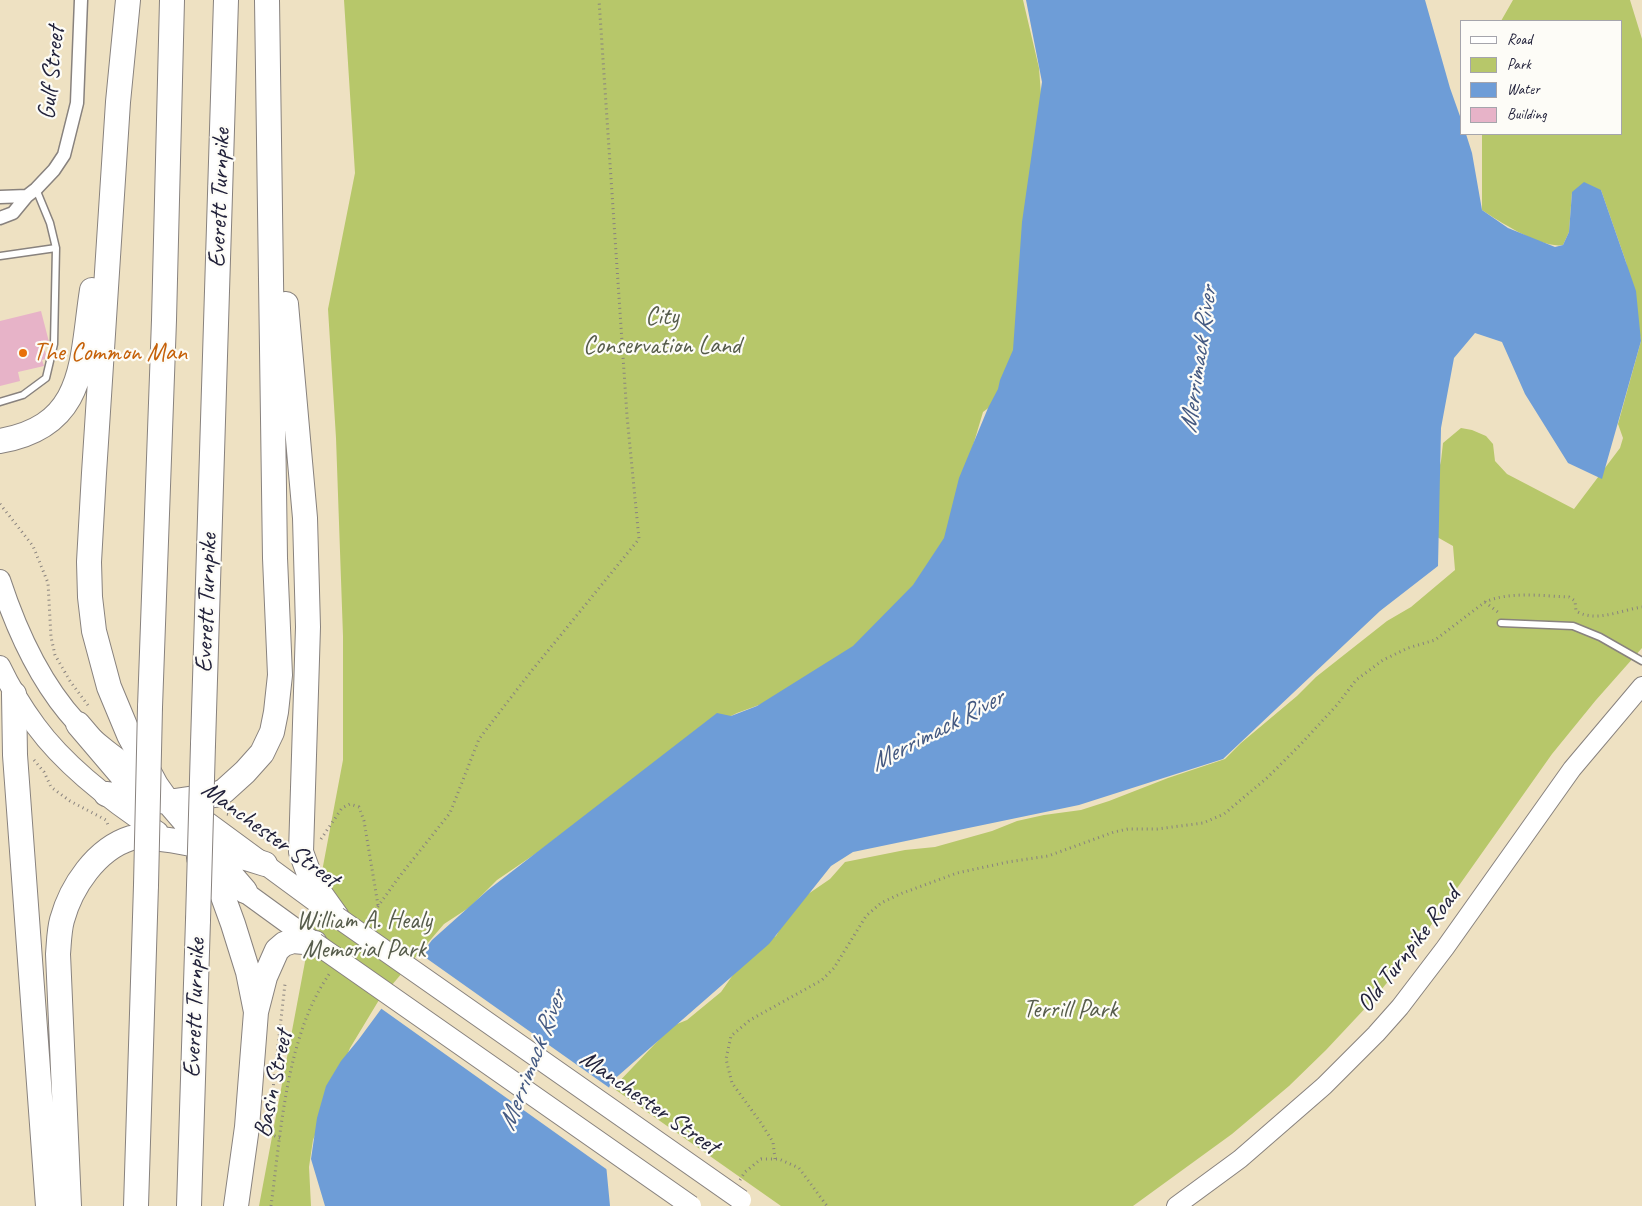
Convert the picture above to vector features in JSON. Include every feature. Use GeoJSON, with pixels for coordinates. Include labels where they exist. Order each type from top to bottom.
{"type":"FeatureCollection","features":[{"type":"Feature","properties":{"kind":"highway"},"geometry":{"type":"LineString","coordinates":[[128,0],[114,150],[89,562],[90,597],[94,631],[109,687],[129,736],[190,848],[221,891],[248,972],[256,1012]]}},
{"type":"Feature","properties":{"kind":"highway","name":"Everett Turnpike"},"geometry":{"type":"LineString","coordinates":[[136,1206],[150,707],[164,330],[172,0]]}},
{"type":"Feature","properties":{"kind":"highway","name":"Everett Turnpike"},"geometry":{"type":"LineString","coordinates":[[189,1206],[226,0]]}},
{"type":"Feature","properties":{"kind":"highway"},"geometry":{"type":"LineString","coordinates":[[106,794],[162,797],[219,793],[224,791],[245,772],[262,753],[272,732],[280,675],[275,558],[267,0]]}},
{"type":"Feature","properties":{"kind":"highway"},"geometry":{"type":"LineString","coordinates":[[268,111],[305,518],[308,627],[301,852],[312,882],[337,918]]}},
{"type":"Feature","properties":{"kind":"highway"},"geometry":{"type":"LineString","coordinates":[[0,442],[31,434],[48,424],[60,412],[71,396],[78,378],[114,150]]}},
{"type":"Feature","properties":{"kind":"highway"},"geometry":{"type":"LineString","coordinates":[[14,694],[16,765],[48,1206]]}},
{"type":"Feature","properties":{"kind":"highway"},"geometry":{"type":"LineString","coordinates":[[86,719],[124,778],[162,797]]}},
{"type":"Feature","properties":{"kind":"highway"},"geometry":{"type":"LineString","coordinates":[[69,1206],[58,954],[62,921],[71,894],[85,871],[102,854],[131,838],[149,837],[190,848],[270,856]]}},
{"type":"Feature","properties":{"kind":"highway"},"geometry":{"type":"LineString","coordinates":[[190,848],[245,891]]}},
{"type":"Feature","properties":{"kind":"highway"},"geometry":{"type":"LineString","coordinates":[[236,1206],[247,1127],[256,1012],[265,977],[277,950],[284,944],[293,941],[314,943]]}},
{"type":"Feature","properties":{"kind":"main road"},"geometry":{"type":"LineString","coordinates":[[0,580],[16,627],[26,648],[55,695],[86,719]]}},
{"type":"Feature","properties":{"kind":"main road"},"geometry":{"type":"LineString","coordinates":[[0,666],[14,694],[37,728],[94,786],[124,810],[190,848]]}},
{"type":"Feature","properties":{"kind":"main road","name":"Manchester Street"},"geometry":{"type":"LineString","coordinates":[[162,797],[270,856],[337,918],[742,1197]]}},
{"type":"Feature","properties":{"kind":"main road"},"geometry":{"type":"LineString","coordinates":[[245,891],[314,943],[691,1206]]}},
{"type":"Feature","properties":{"kind":"street","name":"Gulf Street"},"geometry":{"type":"LineString","coordinates":[[0,218],[13,213],[54,170],[64,155],[77,103],[82,0]]}},
{"type":"Feature","properties":{"kind":"street"},"geometry":{"type":"LineString","coordinates":[[0,196],[31,192]]}},
{"type":"Feature","properties":{"kind":"street","name":"Old Turnpike Road"},"geometry":{"type":"LineString","coordinates":[[1176,1206],[1247,1153],[1324,1086],[1376,1034],[1445,948],[1572,770],[1642,686]]}},
{"type":"Feature","properties":{"kind":"lane"},"geometry":{"type":"LineString","coordinates":[[0,402],[23,395],[46,378],[54,344],[56,248],[50,223],[31,192]]}},
{"type":"Feature","properties":{"kind":"lane"},"geometry":{"type":"LineString","coordinates":[[0,256],[56,248]]}},
{"type":"Feature","properties":{"kind":"lane"},"geometry":{"type":"LineString","coordinates":[[1502,623],[1573,626],[1600,637],[1642,661]]}},
{"type":"Feature","properties":{"kind":"path"},"geometry":{"type":"LineString","coordinates":[[368,921],[399,877],[450,813],[479,739],[528,674],[639,538],[627,416],[610,186],[599,0]]}},
{"type":"Feature","properties":{"kind":"path"},"geometry":{"type":"LineString","coordinates":[[0,504],[33,546],[48,583],[51,636],[55,655],[70,681],[86,719]]}},
{"type":"Feature","properties":{"kind":"path"},"geometry":{"type":"LineString","coordinates":[[775,1159],[773,1142],[761,1122],[732,1083],[726,1059],[731,1036],[750,1020],[822,980],[834,968],[866,916],[881,903],[957,873],[1048,856],[1114,832],[1128,829],[1157,829],[1203,823],[1224,814],[1268,777],[1300,745],[1337,705],[1356,680],[1383,660],[1408,648],[1435,640],[1485,602],[1494,598],[1507,596],[1569,597],[1575,601],[1576,611],[1588,616],[1608,615],[1642,608]]}},
{"type":"Feature","properties":{"kind":"path"},"geometry":{"type":"LineString","coordinates":[[1485,602],[1502,614]]}},
{"type":"Feature","properties":{"kind":"path"},"geometry":{"type":"LineString","coordinates":[[31,755],[44,772],[51,787],[70,801],[106,820],[112,835]]}},
{"type":"Feature","properties":{"kind":"path"},"geometry":{"type":"LineString","coordinates":[[320,840],[342,808],[350,804],[359,807],[364,821],[378,906]]}},
{"type":"Feature","properties":{"kind":"path"},"geometry":{"type":"LineString","coordinates":[[224,813],[241,818],[254,826],[270,856]]}},
{"type":"Feature","properties":{"kind":"path","name":"Basin Street"},"geometry":{"type":"LineString","coordinates":[[271,1206],[290,1069],[306,1018],[325,980],[335,965]]}},
{"type":"Feature","properties":{"kind":"path"},"geometry":{"type":"LineString","coordinates":[[280,1138],[270,1134],[269,1124],[286,976]]}},
{"type":"Feature","properties":{"kind":"path"},"geometry":{"type":"LineString","coordinates":[[742,1197],[745,1172],[761,1160],[780,1159],[799,1168],[827,1206]]}},
{"type":"Feature","properties":{"kind":"green space","name":"City Conservation Land"},"geometry":{"type":"Polygon","coordinates":[[[344,0],[1023,0],[1039,68],[1044,134],[1041,248],[1003,397],[983,412],[967,466],[953,528],[898,626],[792,693],[737,713],[693,735],[538,852],[497,880],[470,907],[444,924],[379,1000],[350,1048],[313,1140],[309,1167],[311,1206],[259,1206],[343,760],[343,636],[336,438],[328,309],[355,173],[344,0]]]}},
{"type":"Feature","properties":{"kind":"green space","name":"Terrill Park"},"geometry":{"type":"Polygon","coordinates":[[[1513,0],[1630,0],[1642,39],[1642,648],[1552,754],[1410,955],[1371,1002],[1289,1086],[1232,1134],[1133,1206],[781,1206],[613,1088],[672,1026],[687,1020],[721,992],[735,972],[762,944],[776,936],[795,903],[830,879],[845,862],[905,850],[935,847],[992,831],[1017,821],[1081,810],[1225,759],[1316,677],[1387,621],[1411,607],[1455,570],[1453,546],[1430,533],[1433,492],[1441,461],[1443,443],[1461,428],[1486,436],[1493,444],[1495,461],[1507,474],[1574,509],[1620,448],[1623,438],[1618,424],[1641,341],[1626,262],[1601,190],[1572,192],[1569,232],[1563,245],[1544,243],[1533,239],[1482,210],[1482,135],[1622,135],[1622,20],[1502,20],[1513,0]]]}},
{"type":"Feature","properties":{"kind":"water","name":"Merrimack River"},"geometry":{"type":"Polygon","coordinates":[[[1026,0],[1425,0],[1460,116],[1460,135],[1466,135],[1472,153],[1482,210],[1508,228],[1555,247],[1563,245],[1569,232],[1572,192],[1584,182],[1601,190],[1636,291],[1641,341],[1602,479],[1568,463],[1525,394],[1502,342],[1475,333],[1454,358],[1441,428],[1438,566],[1380,611],[1223,759],[1079,805],[853,852],[831,866],[769,944],[611,1082],[601,1112],[610,1206],[325,1206],[311,1159],[317,1118],[326,1086],[341,1061],[432,940],[488,890],[717,713],[731,716],[757,706],[853,646],[913,585],[944,538],[959,478],[1013,350],[1022,222],[1042,82],[1026,0]]]}},
{"type":"Feature","properties":{"kind":"pier"},"geometry":{"type":"Polygon","coordinates":[[[419,953],[611,1089],[603,1112],[609,1171],[379,1007],[419,953]]]}},
{"type":"Feature","properties":{"kind":"building","name":"The Common Man"},"geometry":{"type":"Polygon","coordinates":[[[41,311],[49,342],[48,346],[44,347],[46,355],[45,359],[42,360],[44,366],[18,372],[20,381],[0,386],[0,321],[41,311]]]}},
{"type":"Feature","properties":{"kind":"place","name":"The Common Man"},"geometry":{"type":"Point","coordinates":[23,353]}},
{"type":"Feature","properties":{"kind":"park label","name":"William A. Healy Memorial Park"},"geometry":{"type":"Point","coordinates":[364,936]}}]}
